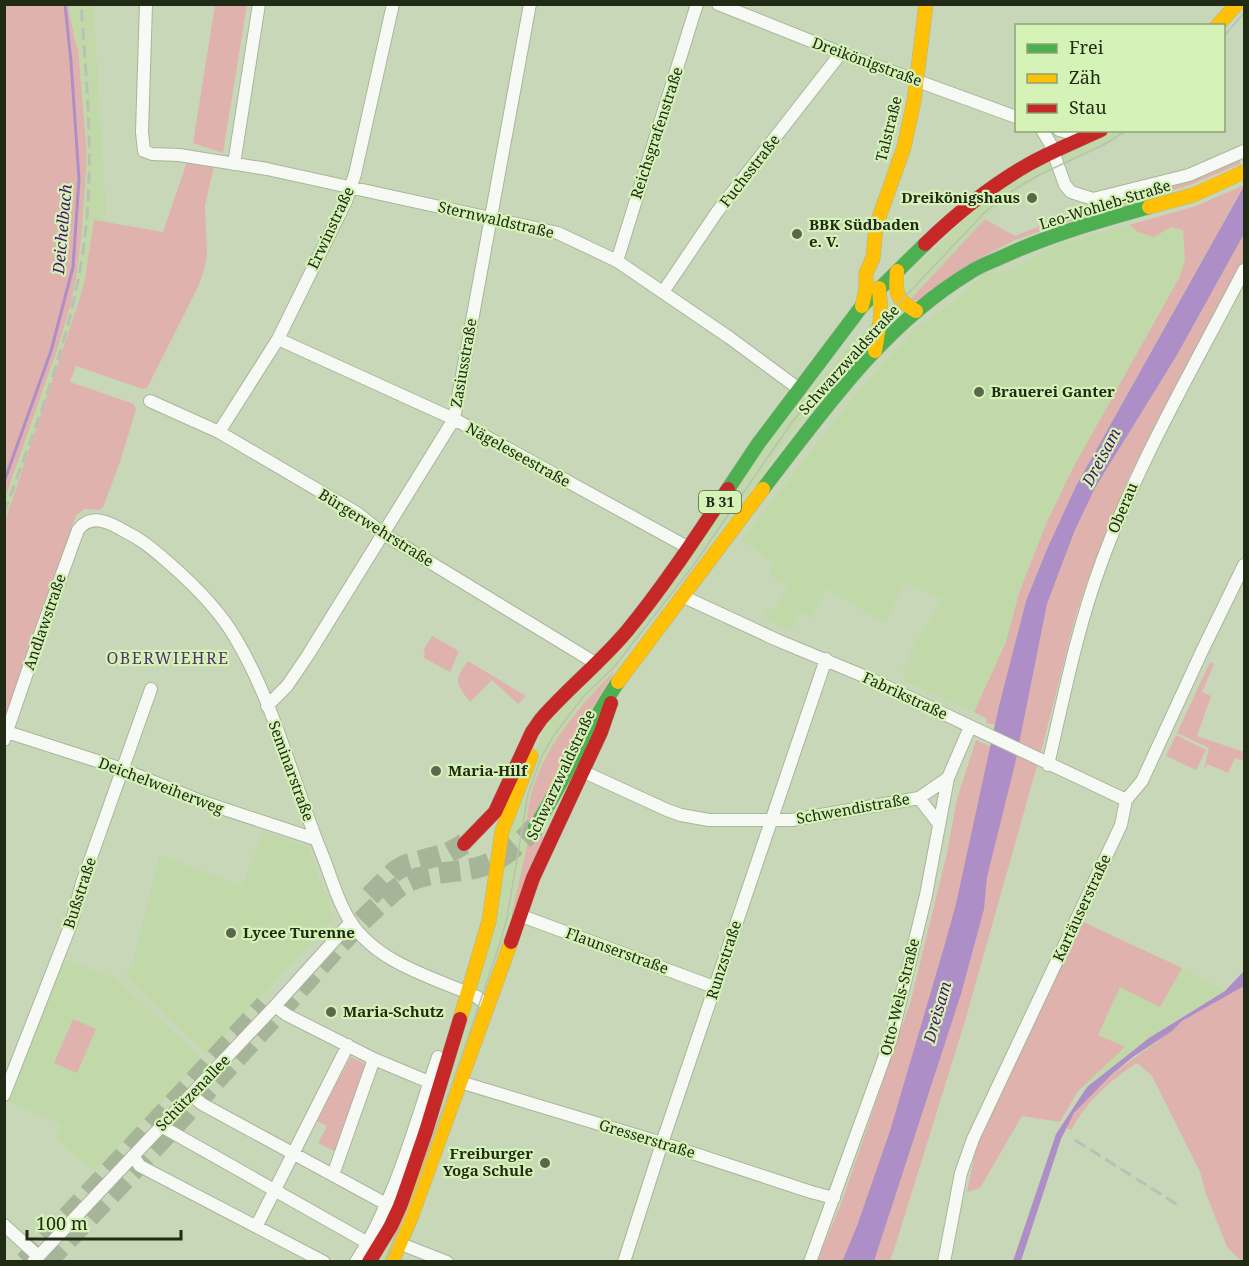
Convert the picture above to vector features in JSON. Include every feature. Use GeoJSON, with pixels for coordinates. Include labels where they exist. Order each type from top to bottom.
{"type":"FeatureCollection","features":[{"type":"Feature","properties":{"kind":"main road","name":"Talstraße"},"geometry":{"type":"LineString","coordinates":[[862,306],[867,289],[866,273],[873,258],[876,226],[906,139],[914,101],[926,4]]}},
{"type":"Feature","properties":{"kind":"main road"},"geometry":{"type":"LineString","coordinates":[[1219,24],[1236,4]]}},
{"type":"Feature","properties":{"kind":"main road","name":"Schwarzwaldstraße"},"geometry":{"type":"LineString","coordinates":[[464,844],[495,812],[532,732],[541,719],[627,631],[689,548],[758,444],[862,306],[944,226],[989,190],[1022,168],[1096,132]]}},
{"type":"Feature","properties":{"kind":"main road","name":"Leo-Wohleb-Straße"},"geometry":{"type":"LineString","coordinates":[[916,311],[970,273],[1015,251],[1074,228],[1193,195],[1245,172]]}},
{"type":"Feature","properties":{"kind":"main road","name":"Talstraße"},"geometry":{"type":"LineString","coordinates":[[873,258],[878,267],[881,315],[875,351]]}},
{"type":"Feature","properties":{"kind":"main road"},"geometry":{"type":"LineString","coordinates":[[897,271],[895,292],[897,299],[916,311]]}},
{"type":"Feature","properties":{"kind":"main road"},"geometry":{"type":"LineString","coordinates":[[862,306],[875,308],[881,315]]}},
{"type":"Feature","properties":{"kind":"main road","name":"Schwarzwaldstraße"},"geometry":{"type":"LineString","coordinates":[[392,1262],[401,1244],[497,982],[519,915],[546,846],[601,732],[618,682],[639,651],[839,391],[875,351],[916,311]]}},
{"type":"Feature","properties":{"kind":"main road","name":"B 31"},"geometry":{"type":"LineString","coordinates":[[535,827],[602,705],[618,682]]}},
{"type":"Feature","properties":{"kind":"main road","name":"Schwarzwaldstraße"},"geometry":{"type":"LineString","coordinates":[[369,1262],[391,1226],[401,1204],[426,1131],[489,921],[502,831],[536,744],[574,683]]}},
{"type":"Feature","properties":{"kind":"street","name":"Sternwaldstraße"},"geometry":{"type":"LineString","coordinates":[[146,4],[142,146],[144,151],[152,154],[179,155],[234,164],[330,182],[558,233],[617,261],[730,338],[799,389]]}},
{"type":"Feature","properties":{"kind":"street"},"geometry":{"type":"LineString","coordinates":[[234,164],[259,4]]}},
{"type":"Feature","properties":{"kind":"street","name":"Erwinstraße"},"geometry":{"type":"LineString","coordinates":[[219,432],[278,339],[351,188],[393,4]]}},
{"type":"Feature","properties":{"kind":"street","name":"Zasiusstraße"},"geometry":{"type":"LineString","coordinates":[[267,706],[287,686],[308,655],[453,419],[530,4]]}},
{"type":"Feature","properties":{"kind":"street","name":"Reichsgrafenstraße"},"geometry":{"type":"LineString","coordinates":[[617,261],[697,4]]}},
{"type":"Feature","properties":{"kind":"street","name":"Dreikönigstraße"},"geometry":{"type":"LineString","coordinates":[[718,4],[841,53],[1015,116]]}},
{"type":"Feature","properties":{"kind":"street","name":"Fuchsstraße"},"geometry":{"type":"LineString","coordinates":[[663,292],[717,212],[841,53]]}},
{"type":"Feature","properties":{"kind":"street"},"geometry":{"type":"LineString","coordinates":[[1043,132],[1065,185],[1071,192],[1092,199],[1189,175],[1245,151]]}},
{"type":"Feature","properties":{"kind":"street"},"geometry":{"type":"LineString","coordinates":[[1066,132],[1085,137]]}},
{"type":"Feature","properties":{"kind":"street","name":"Oberau"},"geometry":{"type":"LineString","coordinates":[[1043,762],[1082,620],[1102,561],[1151,444],[1245,270]]}},
{"type":"Feature","properties":{"kind":"street","name":"Nägeleseestraße"},"geometry":{"type":"LineString","coordinates":[[278,339],[453,419],[689,548]]}},
{"type":"Feature","properties":{"kind":"street","name":"Bürgerwehrstraße"},"geometry":{"type":"LineString","coordinates":[[150,401],[219,432],[357,513],[382,533],[597,664]]}},
{"type":"Feature","properties":{"kind":"street","name":"Seminarstraße"},"geometry":{"type":"LineString","coordinates":[[102,520],[140,539],[184,576],[235,636],[250,664],[315,839],[351,922],[374,948],[400,964],[477,997],[487,1005]]}},
{"type":"Feature","properties":{"kind":"street","name":"Andlawstraße"},"geometry":{"type":"LineString","coordinates":[[6,736],[78,530],[88,522],[102,520]]}},
{"type":"Feature","properties":{"kind":"street","name":"Kartäuserstraße"},"geometry":{"type":"LineString","coordinates":[[944,1262],[961,1173],[974,1139],[1011,1055],[1121,825],[1126,800],[1142,781],[1245,565]]}},
{"type":"Feature","properties":{"kind":"street","name":"Fabrikstraße"},"geometry":{"type":"LineString","coordinates":[[682,596],[777,640],[826,659],[1126,800]]}},
{"type":"Feature","properties":{"kind":"street","name":"Runzstraße"},"geometry":{"type":"LineString","coordinates":[[624,1262],[714,987],[826,659]]}},
{"type":"Feature","properties":{"kind":"street","name":"Bußstraße"},"geometry":{"type":"LineString","coordinates":[[4,1095],[71,924],[82,883],[151,689]]}},
{"type":"Feature","properties":{"kind":"street","name":"Otto-Wels-Straße"},"geometry":{"type":"LineString","coordinates":[[810,1262],[891,1039],[926,895],[948,778],[976,730]]}},
{"type":"Feature","properties":{"kind":"street","name":"Deichelweiherweg"},"geometry":{"type":"LineString","coordinates":[[6,736],[122,769],[203,802],[315,839]]}},
{"type":"Feature","properties":{"kind":"street","name":"Schwendistraße"},"geometry":{"type":"LineString","coordinates":[[582,771],[640,799],[681,815],[709,820],[792,820],[919,798],[948,778]]}},
{"type":"Feature","properties":{"kind":"street","name":"Schwendistraße"},"geometry":{"type":"LineString","coordinates":[[919,798],[939,824]]}},
{"type":"Feature","properties":{"kind":"street","name":"Flaunserstraße"},"geometry":{"type":"LineString","coordinates":[[519,915],[714,987]]}},
{"type":"Feature","properties":{"kind":"street","name":"Schützenallee"},"geometry":{"type":"LineString","coordinates":[[36,1259],[192,1095],[351,922]]}},
{"type":"Feature","properties":{"kind":"street"},"geometry":{"type":"LineString","coordinates":[[275,1005],[287,1015],[374,1059],[429,1082]]}},
{"type":"Feature","properties":{"kind":"street"},"geometry":{"type":"LineString","coordinates":[[256,1225],[348,1045]]}},
{"type":"Feature","properties":{"kind":"street"},"geometry":{"type":"LineString","coordinates":[[356,1262],[388,1205],[438,1057]]}},
{"type":"Feature","properties":{"kind":"street"},"geometry":{"type":"LineString","coordinates":[[333,1175],[374,1059]]}},
{"type":"Feature","properties":{"kind":"street","name":"Gresserstraße"},"geometry":{"type":"LineString","coordinates":[[460,1082],[834,1198]]}},
{"type":"Feature","properties":{"kind":"street"},"geometry":{"type":"LineString","coordinates":[[192,1095],[202,1104],[388,1205]]}},
{"type":"Feature","properties":{"kind":"street"},"geometry":{"type":"LineString","coordinates":[[161,1126],[368,1243]]}},
{"type":"Feature","properties":{"kind":"street"},"geometry":{"type":"LineString","coordinates":[[133,1156],[140,1166],[324,1262]]}},
{"type":"Feature","properties":{"kind":"street"},"geometry":{"type":"LineString","coordinates":[[4,1226],[36,1259]]}},
{"type":"Feature","properties":{"kind":"street"},"geometry":{"type":"LineString","coordinates":[[401,1244],[447,1262]]}},
{"type":"Feature","properties":{"kind":"shaded area"},"geometry":{"type":"Polygon","coordinates":[[[5,4],[68,5],[78,48],[86,170],[81,240],[71,304],[5,498],[5,4]]]}},
{"type":"Feature","properties":{"kind":"shaded area"},"geometry":{"type":"Polygon","coordinates":[[[68,5],[93,5],[106,204],[104,223],[94,221],[79,301],[5,521],[5,498],[71,304],[81,240],[86,144],[78,48],[68,5]]]}},
{"type":"Feature","properties":{"kind":"shaded area"},"geometry":{"type":"Polygon","coordinates":[[[215,5],[247,5],[223,153],[193,143],[215,5]]]}},
{"type":"Feature","properties":{"kind":"shaded area"},"geometry":{"type":"Polygon","coordinates":[[[1110,132],[1129,132],[1041,176],[991,212],[901,310],[855,355],[827,387],[774,456],[767,469],[615,670],[572,716],[547,756],[531,793],[525,841],[528,842],[506,936],[388,1261],[376,1262],[393,1225],[509,833],[534,753],[544,730],[740,483],[788,418],[843,353],[902,292],[904,282],[915,268],[984,201],[1013,179],[1110,132]]]}},
{"type":"Feature","properties":{"kind":"shaded area"},"geometry":{"type":"Polygon","coordinates":[[[1240,160],[1240,164],[1190,185],[1015,240],[971,263],[918,300],[909,301],[985,219],[1015,236],[1073,213],[1133,198],[1240,160]]]}},
{"type":"Feature","properties":{"kind":"shaded area"},"geometry":{"type":"Polygon","coordinates":[[[187,162],[214,166],[205,205],[207,255],[204,271],[147,388],[143,389],[76,366],[70,382],[134,404],[136,409],[103,507],[99,510],[85,509],[76,515],[5,719],[5,521],[79,301],[94,220],[163,232],[187,162]]]}},
{"type":"Feature","properties":{"kind":"shaded area"},"geometry":{"type":"Polygon","coordinates":[[[1244,185],[1076,486],[1026,601],[995,725],[986,723],[987,719],[974,712],[1006,642],[1019,593],[1046,524],[1073,468],[1179,278],[1185,260],[1183,230],[1171,227],[1154,237],[1138,232],[1129,225],[1196,206],[1244,185]]]}},
{"type":"Feature","properties":{"kind":"shaded area","name":"Brauerei Ganter"},"geometry":{"type":"Polygon","coordinates":[[[1129,225],[1130,228],[1171,227],[1183,230],[1185,260],[1179,277],[1073,469],[1046,524],[1019,593],[1006,642],[974,712],[904,681],[906,675],[901,672],[912,659],[908,656],[942,599],[904,583],[885,624],[827,589],[811,618],[800,612],[791,631],[762,615],[767,606],[774,610],[789,587],[769,574],[774,564],[742,540],[858,391],[917,327],[953,303],[985,273],[1008,271],[1060,244],[1129,225]]]}},
{"type":"Feature","properties":{"kind":"shaded area"},"geometry":{"type":"Polygon","coordinates":[[[1244,234],[1244,262],[1175,386],[1128,479],[1089,576],[1075,618],[1042,748],[965,1021],[893,1253],[889,1261],[817,1262],[842,1201],[911,1000],[947,853],[957,799],[976,740],[1016,758],[1047,604],[1075,530],[1095,488],[1177,355],[1244,234]]]}},
{"type":"Feature","properties":{"kind":"shaded area"},"geometry":{"type":"Polygon","coordinates":[[[432,636],[459,651],[450,672],[424,658],[423,651],[432,636]]]}},
{"type":"Feature","properties":{"kind":"shaded area"},"geometry":{"type":"Polygon","coordinates":[[[468,661],[526,696],[518,704],[492,680],[470,702],[458,682],[460,673],[468,661]]]}},
{"type":"Feature","properties":{"kind":"shaded area"},"geometry":{"type":"Polygon","coordinates":[[[1210,662],[1214,664],[1202,692],[1211,696],[1197,736],[1244,752],[1244,761],[1235,758],[1228,773],[1207,764],[1204,770],[1209,748],[1177,733],[1210,662]]]}},
{"type":"Feature","properties":{"kind":"shaded area"},"geometry":{"type":"Polygon","coordinates":[[[615,670],[586,719],[530,827],[544,838],[518,907],[512,912],[528,842],[525,841],[529,803],[538,773],[546,756],[566,726],[615,670]]]}},
{"type":"Feature","properties":{"kind":"shaded area"},"geometry":{"type":"Polygon","coordinates":[[[1176,735],[1206,750],[1196,770],[1166,756],[1176,735]]]}},
{"type":"Feature","properties":{"kind":"shaded area","name":"Lycee Turenne"},"geometry":{"type":"Polygon","coordinates":[[[263,831],[308,847],[334,919],[206,1054],[125,975],[133,963],[160,855],[242,886],[263,831]]]}},
{"type":"Feature","properties":{"kind":"shaded area"},"geometry":{"type":"Polygon","coordinates":[[[1081,921],[1182,968],[1225,991],[1175,1020],[1087,1087],[1018,1058],[1081,921]]]}},
{"type":"Feature","properties":{"kind":"shaded area"},"geometry":{"type":"Polygon","coordinates":[[[1081,921],[1182,968],[1160,1007],[1120,987],[1098,1035],[1125,1047],[1078,1091],[1060,1122],[1022,1116],[980,1188],[967,1192],[978,1139],[1081,921]]]}},
{"type":"Feature","properties":{"kind":"shaded area"},"geometry":{"type":"Polygon","coordinates":[[[63,959],[116,978],[202,1059],[94,1172],[55,1137],[61,1124],[8,1101],[63,959]]]}},
{"type":"Feature","properties":{"kind":"shaded area"},"geometry":{"type":"Polygon","coordinates":[[[1244,986],[1244,1261],[1241,1261],[1227,1247],[1200,1172],[1152,1076],[1137,1063],[1100,1092],[1071,1130],[1066,1128],[1086,1099],[1112,1074],[1191,1015],[1244,986]]]}},
{"type":"Feature","properties":{"kind":"shaded area"},"geometry":{"type":"Polygon","coordinates":[[[73,1019],[96,1029],[77,1073],[54,1063],[73,1019]]]}},
{"type":"Feature","properties":{"kind":"shaded area"},"geometry":{"type":"Polygon","coordinates":[[[351,1057],[369,1066],[338,1153],[318,1143],[327,1126],[316,1121],[351,1057]]]}},
{"type":"Feature","properties":{"kind":"water","name":"Dreisam"},"geometry":{"type":"Polygon","coordinates":[[[1244,186],[1244,234],[1177,355],[1095,488],[1075,530],[1047,604],[1015,764],[987,877],[984,909],[961,994],[874,1261],[842,1262],[890,1131],[956,904],[999,706],[1026,601],[1076,486],[1244,186]]]}},
{"type":"Feature","properties":{"kind":"water"},"geometry":{"type":"Polygon","coordinates":[[[1244,971],[1244,986],[1182,1021],[1172,1031],[1133,1057],[1111,1075],[1074,1113],[1061,1139],[1021,1261],[1013,1261],[1056,1134],[1087,1087],[1149,1038],[1225,991],[1244,971]]]}},
{"type":"Feature","properties":{"kind":"waterway","name":"Deichelbach"},"geometry":{"type":"LineString","coordinates":[[4,482],[51,351],[73,267],[79,179],[65,4]]}},
{"type":"Feature","properties":{"kind":"tunnel"},"geometry":{"type":"LineString","coordinates":[[46,1262],[160,1142],[347,937],[394,891],[423,877],[476,868],[493,862],[516,846],[535,827]]}},
{"type":"Feature","properties":{"kind":"tunnel"},"geometry":{"type":"LineString","coordinates":[[370,896],[395,871],[405,865],[448,853],[464,844]]}},
{"type":"Feature","properties":{"kind":"tunnel"},"geometry":{"type":"LineString","coordinates":[[25,1262],[265,1005]]}},
{"type":"Feature","properties":{"kind":"tram line"},"geometry":{"type":"LineString","coordinates":[[1225,35],[1244,13]]}},
{"type":"Feature","properties":{"kind":"tram line"},"geometry":{"type":"LineString","coordinates":[[386,1262],[417,1187],[500,943],[507,918],[528,794],[542,756],[554,735],[583,697],[615,666],[693,566],[792,422],[847,358],[985,212],[1015,189],[1039,175],[1105,144],[1124,132]]}},
{"type":"Feature","properties":{"kind":"railway"},"geometry":{"type":"LineString","coordinates":[[4,513],[39,417],[70,318],[83,251],[87,220],[89,158],[81,4]]}},
{"type":"Feature","properties":{"kind":"railway"},"geometry":{"type":"LineString","coordinates":[[1075,1140],[1178,1205]]}},
{"type":"Feature","properties":{"kind":"traffic: fast"},"geometry":{"type":"LineString","coordinates":[[763,489],[832,400],[882,343],[938,294],[977,268],[1020,249],[1074,229],[1149,207]]}},
{"type":"Feature","properties":{"kind":"traffic: fast"},"geometry":{"type":"LineString","coordinates":[[728,489],[758,444],[862,306],[925,244]]}},
{"type":"Feature","properties":{"kind":"traffic: fast"},"geometry":{"type":"LineString","coordinates":[[535,827],[618,682]]}},
{"type":"Feature","properties":{"kind":"traffic: slow"},"geometry":{"type":"LineString","coordinates":[[862,306],[866,289],[866,273],[873,258],[876,226],[904,147],[914,101],[926,4]]}},
{"type":"Feature","properties":{"kind":"traffic: slow"},"geometry":{"type":"LineString","coordinates":[[1219,24],[1237,4]]}},
{"type":"Feature","properties":{"kind":"traffic: slow"},"geometry":{"type":"LineString","coordinates":[[1149,207],[1193,195],[1244,172]]}},
{"type":"Feature","properties":{"kind":"traffic: slow"},"geometry":{"type":"LineString","coordinates":[[897,271],[898,295],[904,303],[916,311]]}},
{"type":"Feature","properties":{"kind":"traffic: slow"},"geometry":{"type":"LineString","coordinates":[[875,351],[881,315],[879,288]]}},
{"type":"Feature","properties":{"kind":"traffic: slow"},"geometry":{"type":"LineString","coordinates":[[618,682],[763,489]]}},
{"type":"Feature","properties":{"kind":"traffic: slow"},"geometry":{"type":"LineString","coordinates":[[460,1019],[489,921],[502,831],[531,756]]}},
{"type":"Feature","properties":{"kind":"traffic: slow"},"geometry":{"type":"LineString","coordinates":[[392,1262],[412,1215],[511,942]]}},
{"type":"Feature","properties":{"kind":"traffic: jam"},"geometry":{"type":"LineString","coordinates":[[925,244],[975,201],[1015,172],[1097,132]]}},
{"type":"Feature","properties":{"kind":"traffic: jam"},"geometry":{"type":"LineString","coordinates":[[541,719],[641,614],[728,489]]}},
{"type":"Feature","properties":{"kind":"traffic: jam"},"geometry":{"type":"LineString","coordinates":[[511,942],[533,878],[601,732],[611,703]]}},
{"type":"Feature","properties":{"kind":"traffic: jam"},"geometry":{"type":"LineString","coordinates":[[464,844],[495,812],[532,732],[541,719]]}},
{"type":"Feature","properties":{"kind":"traffic: jam"},"geometry":{"type":"LineString","coordinates":[[369,1262],[391,1226],[401,1204],[460,1019]]}},
{"type":"Feature","properties":{"kind":"place","name":"Dreikönigshaus"},"geometry":{"type":"Point","coordinates":[1032,198]}},
{"type":"Feature","properties":{"kind":"place","name":"BBK Südbaden e. V."},"geometry":{"type":"Point","coordinates":[797,234]}},
{"type":"Feature","properties":{"kind":"place","name":"Brauerei Ganter"},"geometry":{"type":"Point","coordinates":[979,392]}},
{"type":"Feature","properties":{"kind":"place","name":"Maria-Hilf"},"geometry":{"type":"Point","coordinates":[436,771]}},
{"type":"Feature","properties":{"kind":"place","name":"Lycee Turenne"},"geometry":{"type":"Point","coordinates":[231,933]}},
{"type":"Feature","properties":{"kind":"place","name":"Maria-Schutz"},"geometry":{"type":"Point","coordinates":[331,1012]}},
{"type":"Feature","properties":{"kind":"place","name":"Freiburger Yoga Schule"},"geometry":{"type":"Point","coordinates":[545,1163]}},
{"type":"Feature","properties":{"kind":"district","name":"OBERWIEHRE"},"geometry":{"type":"Point","coordinates":[168,658]}}]}
